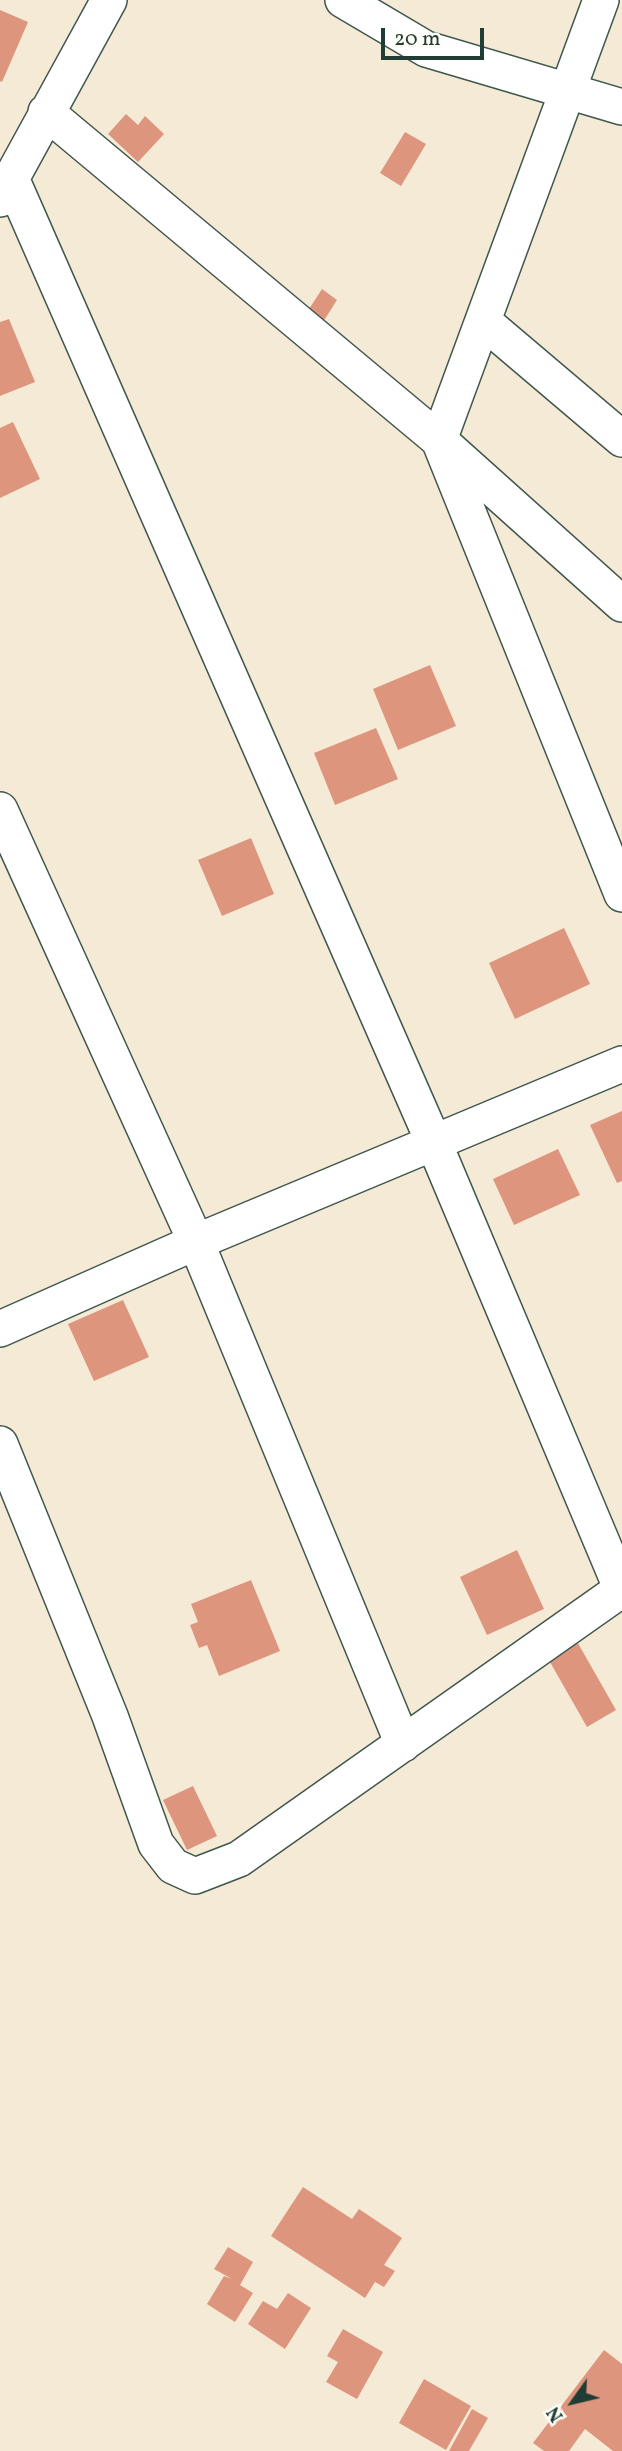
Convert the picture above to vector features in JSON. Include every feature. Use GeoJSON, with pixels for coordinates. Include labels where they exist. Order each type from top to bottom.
{"type":"FeatureCollection","features":[{"type":"Feature","properties":{"kind":"street"},"geometry":{"type":"LineString","coordinates":[[0,1444],[110,1716],[156,1844],[173,1866],[195,1876],[239,1859],[622,1590],[433,1143],[6,188],[109,0]]}},
{"type":"Feature","properties":{"kind":"street"},"geometry":{"type":"LineString","coordinates":[[343,0],[426,49],[622,107]]}},
{"type":"Feature","properties":{"kind":"street"},"geometry":{"type":"LineString","coordinates":[[601,0],[439,440],[622,894]]}},
{"type":"Feature","properties":{"kind":"street"},"geometry":{"type":"LineString","coordinates":[[46,112],[439,440],[622,604]]}},
{"type":"Feature","properties":{"kind":"street"},"geometry":{"type":"LineString","coordinates":[[483,321],[622,439]]}},
{"type":"Feature","properties":{"kind":"street"},"geometry":{"type":"LineString","coordinates":[[0,810],[196,1242],[403,1744]]}},
{"type":"Feature","properties":{"kind":"street"},"geometry":{"type":"LineString","coordinates":[[0,1329],[196,1242],[622,1064]]}},
{"type":"Feature","properties":{"kind":"building"},"geometry":{"type":"Polygon","coordinates":[[[0,10],[28,22],[2,82],[0,81],[0,10]]]}},
{"type":"Feature","properties":{"kind":"building"},"geometry":{"type":"Polygon","coordinates":[[[126,114],[138,125],[145,116],[164,134],[138,162],[108,134],[126,114]]]}},
{"type":"Feature","properties":{"kind":"building"},"geometry":{"type":"Polygon","coordinates":[[[405,132],[426,144],[401,186],[380,173],[405,132]]]}},
{"type":"Feature","properties":{"kind":"building"},"geometry":{"type":"Polygon","coordinates":[[[322,289],[337,300],[323,322],[307,312],[322,289]]]}},
{"type":"Feature","properties":{"kind":"building"},"geometry":{"type":"Polygon","coordinates":[[[9,319],[35,382],[0,396],[0,322],[9,319]]]}},
{"type":"Feature","properties":{"kind":"building"},"geometry":{"type":"Polygon","coordinates":[[[13,422],[40,479],[0,498],[0,428],[13,422]]]}},
{"type":"Feature","properties":{"kind":"building"},"geometry":{"type":"Polygon","coordinates":[[[430,665],[456,726],[398,750],[373,689],[430,665]]]}},
{"type":"Feature","properties":{"kind":"building"},"geometry":{"type":"Polygon","coordinates":[[[376,728],[398,779],[335,805],[314,753],[376,728]]]}},
{"type":"Feature","properties":{"kind":"building"},"geometry":{"type":"Polygon","coordinates":[[[251,838],[274,894],[222,916],[198,860],[251,838]]]}},
{"type":"Feature","properties":{"kind":"building"},"geometry":{"type":"Polygon","coordinates":[[[564,928],[590,984],[515,1019],[489,963],[564,928]]]}},
{"type":"Feature","properties":{"kind":"building"},"geometry":{"type":"Polygon","coordinates":[[[622,1111],[622,1181],[617,1183],[590,1125],[622,1111]]]}},
{"type":"Feature","properties":{"kind":"building"},"geometry":{"type":"Polygon","coordinates":[[[558,1149],[580,1195],[514,1225],[493,1179],[558,1149]]]}},
{"type":"Feature","properties":{"kind":"building"},"geometry":{"type":"Polygon","coordinates":[[[123,1300],[149,1357],[94,1381],[68,1324],[123,1300]]]}},
{"type":"Feature","properties":{"kind":"building"},"geometry":{"type":"Polygon","coordinates":[[[517,1550],[544,1609],[487,1635],[460,1577],[517,1550]]]}},
{"type":"Feature","properties":{"kind":"building"},"geometry":{"type":"Polygon","coordinates":[[[251,1580],[280,1651],[219,1676],[207,1645],[199,1648],[190,1625],[198,1622],[191,1604],[251,1580]]]}},
{"type":"Feature","properties":{"kind":"building"},"geometry":{"type":"Polygon","coordinates":[[[575,1638],[616,1710],[587,1727],[546,1655],[575,1638]]]}},
{"type":"Feature","properties":{"kind":"building"},"geometry":{"type":"Polygon","coordinates":[[[193,1786],[217,1836],[187,1850],[163,1800],[193,1786]]]}},
{"type":"Feature","properties":{"kind":"building"},"geometry":{"type":"Polygon","coordinates":[[[303,2187],[352,2219],[359,2209],[402,2238],[384,2265],[395,2271],[384,2287],[375,2282],[365,2298],[271,2236],[303,2187]]]}},
{"type":"Feature","properties":{"kind":"building"},"geometry":{"type":"Polygon","coordinates":[[[228,2247],[253,2262],[240,2285],[253,2293],[235,2322],[207,2304],[224,2276],[232,2279],[214,2269],[228,2247]]]}},
{"type":"Feature","properties":{"kind":"building"},"geometry":{"type":"Polygon","coordinates":[[[288,2293],[311,2308],[285,2349],[248,2324],[263,2301],[277,2309],[288,2293]]]}},
{"type":"Feature","properties":{"kind":"building"},"geometry":{"type":"Polygon","coordinates":[[[343,2329],[383,2352],[357,2399],[326,2382],[338,2362],[327,2356],[343,2329]]]}},
{"type":"Feature","properties":{"kind":"building"},"geometry":{"type":"Polygon","coordinates":[[[604,2350],[622,2364],[622,2451],[613,2451],[585,2429],[569,2451],[544,2451],[533,2443],[604,2350]]]}},
{"type":"Feature","properties":{"kind":"building"},"geometry":{"type":"Polygon","coordinates":[[[424,2379],[471,2406],[446,2450],[399,2423],[424,2379]]]}},
{"type":"Feature","properties":{"kind":"building"},"geometry":{"type":"Polygon","coordinates":[[[472,2409],[488,2418],[469,2451],[449,2451],[472,2409]]]}}]}
